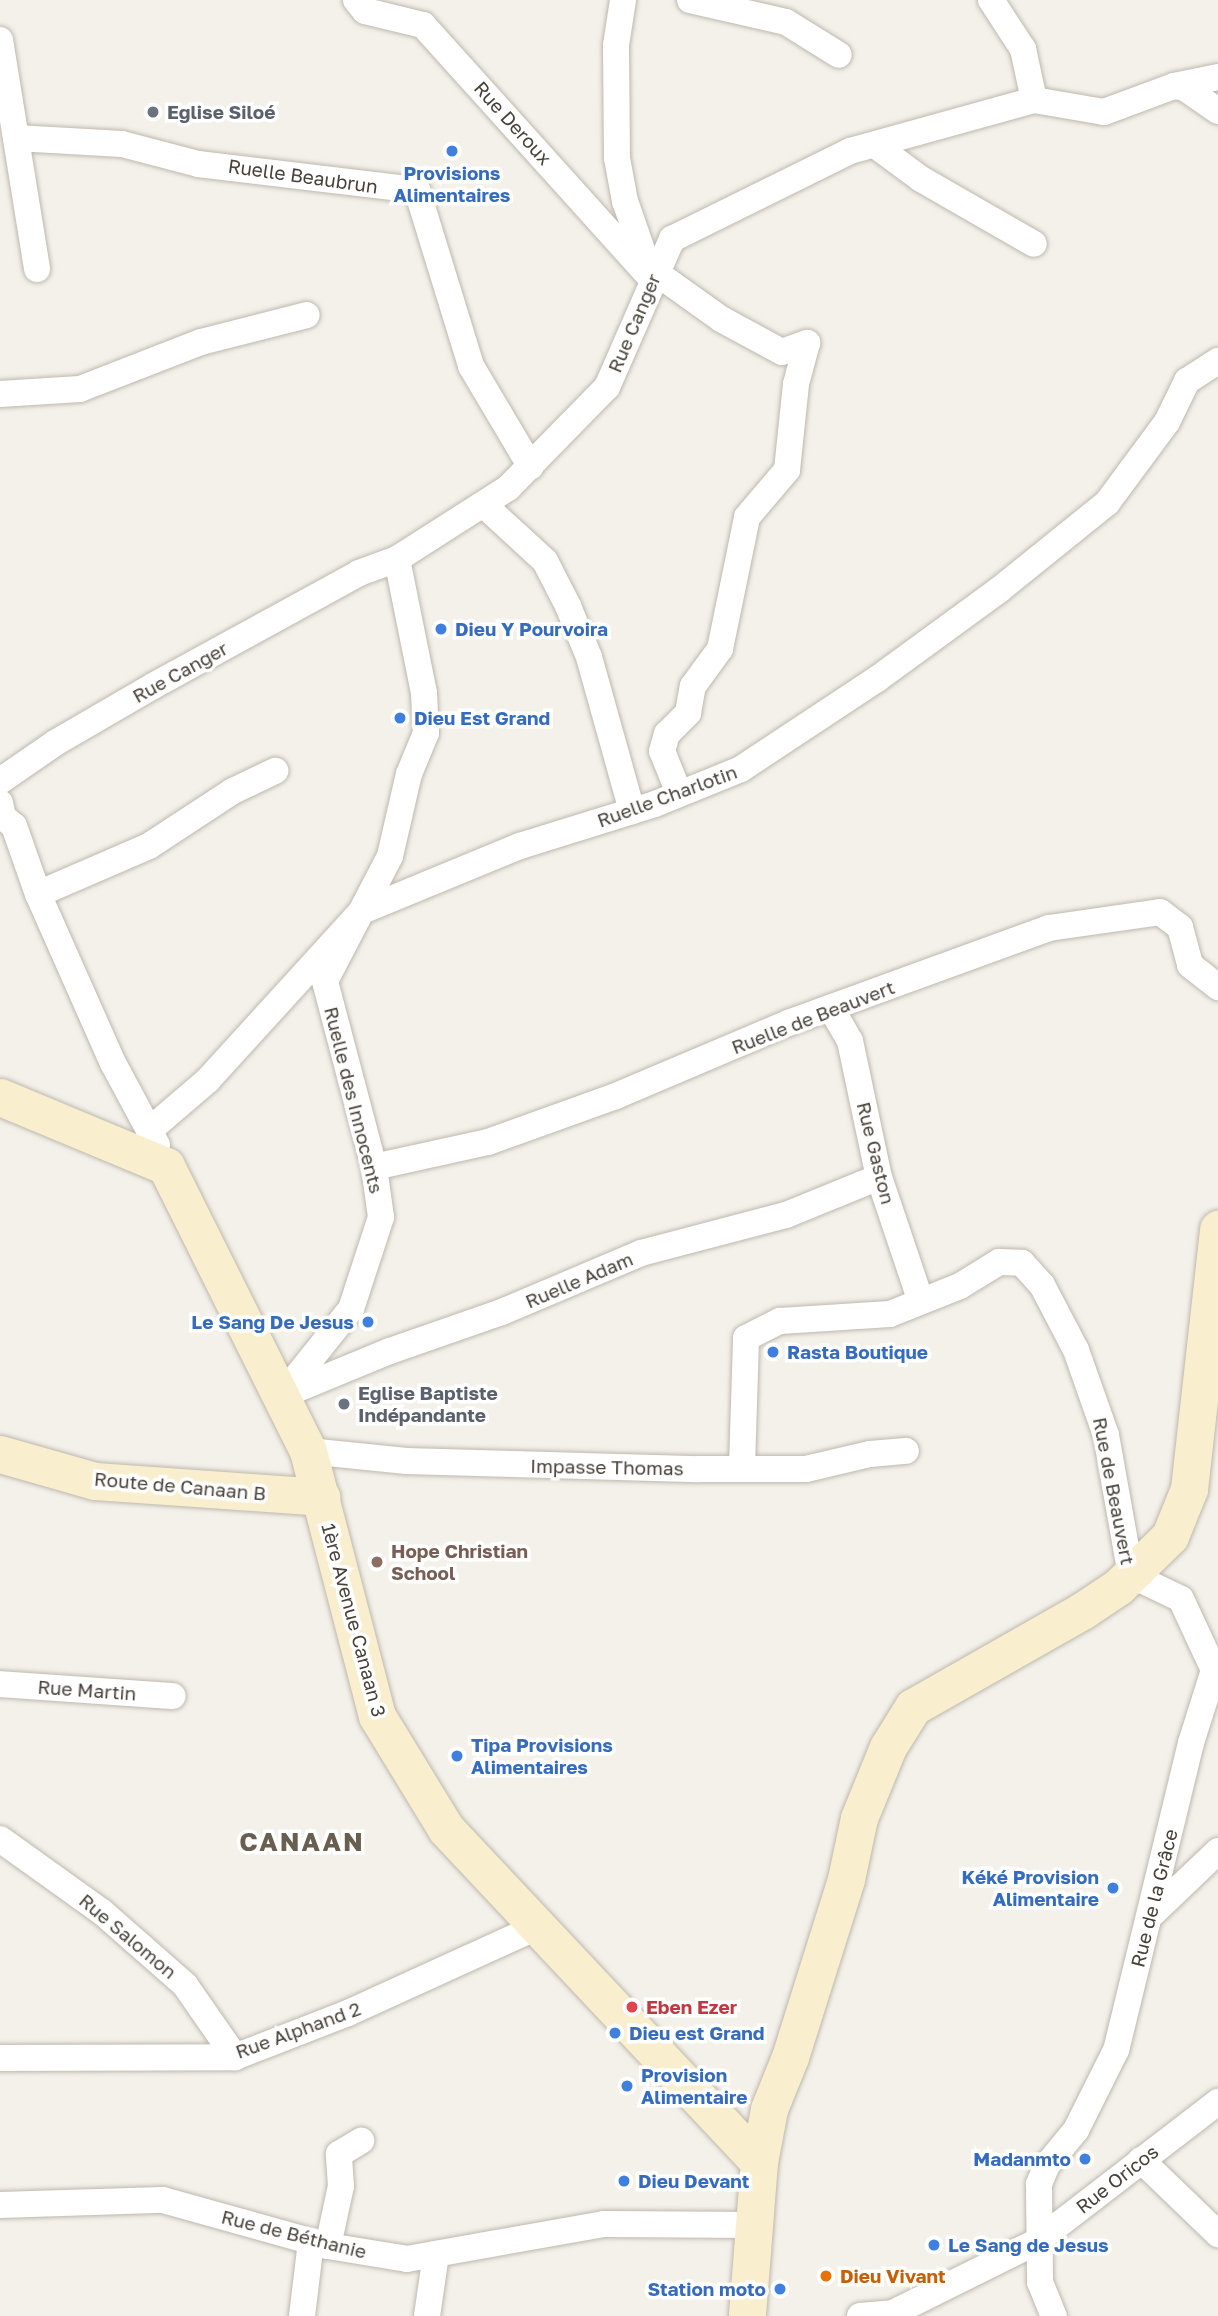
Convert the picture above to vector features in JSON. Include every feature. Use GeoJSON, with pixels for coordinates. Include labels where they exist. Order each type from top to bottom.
{"type":"FeatureCollection","features":[{"type":"Feature","properties":{"kind":"main road"},"geometry":{"type":"LineString","coordinates":[[0,1097],[166,1166]]}},
{"type":"Feature","properties":{"kind":"main road","name":"1ère Avenue Canaan 3"},"geometry":{"type":"LineString","coordinates":[[166,1166],[308,1451],[377,1716],[446,1829],[759,2162]]}},
{"type":"Feature","properties":{"kind":"main road"},"geometry":{"type":"LineString","coordinates":[[747,2316],[759,2162],[769,2109],[790,2057],[846,1879],[859,1818],[888,1747],[913,1707],[1082,1611],[1131,1574],[1170,1536],[1189,1489],[1218,1229]]}},
{"type":"Feature","properties":{"kind":"main road","name":"Route de Canaan B"},"geometry":{"type":"LineString","coordinates":[[0,1454],[95,1481],[321,1497]]}},
{"type":"Feature","properties":{"kind":"street","name":"Rue Deroux"},"geometry":{"type":"LineString","coordinates":[[356,0],[365,11],[423,25],[652,278]]}},
{"type":"Feature","properties":{"kind":"street"},"geometry":{"type":"LineString","coordinates":[[623,0],[616,45],[617,158],[625,201],[652,278],[658,274],[721,319],[782,352],[807,343],[796,384],[787,470],[747,517],[720,649],[693,686],[688,713],[667,734],[662,751],[680,793]]}},
{"type":"Feature","properties":{"kind":"street"},"geometry":{"type":"LineString","coordinates":[[690,0],[786,22],[839,55]]}},
{"type":"Feature","properties":{"kind":"street"},"geometry":{"type":"LineString","coordinates":[[991,0],[1023,49],[1034,100]]}},
{"type":"Feature","properties":{"kind":"street"},"geometry":{"type":"LineString","coordinates":[[0,40],[37,269]]}},
{"type":"Feature","properties":{"kind":"street","name":"Rue Canger"},"geometry":{"type":"LineString","coordinates":[[0,781],[55,743],[153,686],[359,573],[397,559],[484,505],[531,467],[607,387],[652,278],[672,239],[850,151],[1034,100],[1104,112],[1174,86],[1218,77]]}},
{"type":"Feature","properties":{"kind":"street"},"geometry":{"type":"LineString","coordinates":[[1174,86],[1185,88],[1218,111]]}},
{"type":"Feature","properties":{"kind":"street","name":"Ruelle Beaubrun"},"geometry":{"type":"LineString","coordinates":[[16,138],[122,144],[198,164],[417,190],[471,366],[531,467]]}},
{"type":"Feature","properties":{"kind":"street"},"geometry":{"type":"LineString","coordinates":[[875,145],[921,179],[1034,244]]}},
{"type":"Feature","properties":{"kind":"street"},"geometry":{"type":"LineString","coordinates":[[0,394],[80,389],[201,342],[307,315]]}},
{"type":"Feature","properties":{"kind":"street","name":"Ruelle Charlotin"},"geometry":{"type":"LineString","coordinates":[[150,1129],[208,1080],[362,911],[520,846],[632,811],[741,769],[877,679],[999,590],[1107,503],[1167,422],[1187,381],[1218,361]]}},
{"type":"Feature","properties":{"kind":"street"},"geometry":{"type":"LineString","coordinates":[[484,505],[545,561],[568,606],[589,657],[632,811]]}},
{"type":"Feature","properties":{"kind":"street"},"geometry":{"type":"LineString","coordinates":[[362,911],[390,856],[409,775],[426,733],[424,693],[397,559]]}},
{"type":"Feature","properties":{"kind":"street"},"geometry":{"type":"LineString","coordinates":[[38,894],[149,846],[233,791],[275,771]]}},
{"type":"Feature","properties":{"kind":"street"},"geometry":{"type":"LineString","coordinates":[[1,812],[14,826],[38,894],[113,1063],[150,1129],[166,1166]]}},
{"type":"Feature","properties":{"kind":"street","name":"Ruelle des Innocents"},"geometry":{"type":"LineString","coordinates":[[282,1395],[351,1309],[381,1217],[374,1167],[325,981],[362,911]]}},
{"type":"Feature","properties":{"kind":"street","name":"Ruelle de Beauvert"},"geometry":{"type":"LineString","coordinates":[[374,1167],[488,1142],[616,1096],[831,1008],[1049,928],[1160,912],[1180,926],[1190,965],[1218,987]]}},
{"type":"Feature","properties":{"kind":"street","name":"Rue Gaston"},"geometry":{"type":"LineString","coordinates":[[831,1008],[850,1041],[879,1177],[920,1299]]}},
{"type":"Feature","properties":{"kind":"street","name":"Ruelle Adam"},"geometry":{"type":"LineString","coordinates":[[282,1395],[390,1351],[502,1312],[641,1253],[786,1215],[879,1177]]}},
{"type":"Feature","properties":{"kind":"street","name":"Rue de Beauvert"},"geometry":{"type":"LineString","coordinates":[[742,1467],[746,1338],[780,1321],[890,1314],[920,1299],[960,1286],[999,1262],[1022,1263],[1042,1284],[1076,1350],[1106,1435],[1131,1574]]}},
{"type":"Feature","properties":{"kind":"street","name":"Impasse Thomas"},"geometry":{"type":"LineString","coordinates":[[308,1451],[519,1465],[806,1469],[870,1454],[906,1451]]}},
{"type":"Feature","properties":{"kind":"street","name":"Rue de la Grâce"},"geometry":{"type":"LineString","coordinates":[[1054,2316],[1040,2281],[1036,2242],[1039,2184],[1047,2165],[1076,2130],[1116,2050],[1153,1913],[1191,1743],[1214,1670],[1181,1599],[1131,1574]]}},
{"type":"Feature","properties":{"kind":"street","name":"Rue Martin"},"geometry":{"type":"LineString","coordinates":[[0,1684],[173,1696]]}},
{"type":"Feature","properties":{"kind":"street","name":"Rue Salomon"},"geometry":{"type":"LineString","coordinates":[[0,1839],[102,1912],[185,1985],[235,2057]]}},
{"type":"Feature","properties":{"kind":"street"},"geometry":{"type":"LineString","coordinates":[[1153,1913],[1218,1851]]}},
{"type":"Feature","properties":{"kind":"street","name":"Rue Alphand 2"},"geometry":{"type":"LineString","coordinates":[[0,2058],[235,2057],[348,2013],[537,1927]]}},
{"type":"Feature","properties":{"kind":"street","name":"Rue Oricos"},"geometry":{"type":"LineString","coordinates":[[860,2316],[894,2315],[1036,2242],[1218,2102]]}},
{"type":"Feature","properties":{"kind":"street"},"geometry":{"type":"LineString","coordinates":[[302,2316],[320,2244],[341,2186],[338,2154],[361,2141]]}},
{"type":"Feature","properties":{"kind":"street"},"geometry":{"type":"LineString","coordinates":[[1141,2160],[1218,2234]]}},
{"type":"Feature","properties":{"kind":"street","name":"Rue de Béthanie"},"geometry":{"type":"LineString","coordinates":[[0,2205],[163,2200],[320,2244],[407,2259],[604,2224],[755,2225]]}},
{"type":"Feature","properties":{"kind":"street"},"geometry":{"type":"LineString","coordinates":[[427,2316],[436,2254]]}},
{"type":"Feature","properties":{"kind":"place","name":"Eglise Siloé"},"geometry":{"type":"Point","coordinates":[153,112]}},
{"type":"Feature","properties":{"kind":"place","name":"Provisions Alimentaires"},"geometry":{"type":"Point","coordinates":[452,151]}},
{"type":"Feature","properties":{"kind":"place","name":"Dieu Y Pourvoira"},"geometry":{"type":"Point","coordinates":[441,629]}},
{"type":"Feature","properties":{"kind":"place","name":"Dieu Est Grand"},"geometry":{"type":"Point","coordinates":[400,718]}},
{"type":"Feature","properties":{"kind":"place","name":"Le Sang De Jesus"},"geometry":{"type":"Point","coordinates":[368,1322]}},
{"type":"Feature","properties":{"kind":"place","name":"Rasta Boutique"},"geometry":{"type":"Point","coordinates":[773,1352]}},
{"type":"Feature","properties":{"kind":"place","name":"Eglise Baptiste Indépandante"},"geometry":{"type":"Point","coordinates":[344,1404]}},
{"type":"Feature","properties":{"kind":"place","name":"Hope Christian School"},"geometry":{"type":"Point","coordinates":[377,1562]}},
{"type":"Feature","properties":{"kind":"place","name":"Tipa Provisions Alimentaires"},"geometry":{"type":"Point","coordinates":[457,1756]}},
{"type":"Feature","properties":{"kind":"place","name":"Kéké Provision Alimentaire"},"geometry":{"type":"Point","coordinates":[1113,1888]}},
{"type":"Feature","properties":{"kind":"place","name":"Eben Ezer"},"geometry":{"type":"Point","coordinates":[632,2007]}},
{"type":"Feature","properties":{"kind":"place","name":"Dieu est Grand"},"geometry":{"type":"Point","coordinates":[615,2033]}},
{"type":"Feature","properties":{"kind":"place","name":"Provision Alimentaire"},"geometry":{"type":"Point","coordinates":[627,2086]}},
{"type":"Feature","properties":{"kind":"place","name":"Madanmto"},"geometry":{"type":"Point","coordinates":[1085,2159]}},
{"type":"Feature","properties":{"kind":"place","name":"Dieu Devant"},"geometry":{"type":"Point","coordinates":[624,2181]}},
{"type":"Feature","properties":{"kind":"place","name":"Le Sang de Jesus"},"geometry":{"type":"Point","coordinates":[934,2245]}},
{"type":"Feature","properties":{"kind":"place","name":"Dieu Vivant"},"geometry":{"type":"Point","coordinates":[826,2276]}},
{"type":"Feature","properties":{"kind":"place","name":"Station moto"},"geometry":{"type":"Point","coordinates":[780,2289]}},
{"type":"Feature","properties":{"kind":"district","name":"CANAAN"},"geometry":{"type":"Point","coordinates":[302,1842]}}]}
